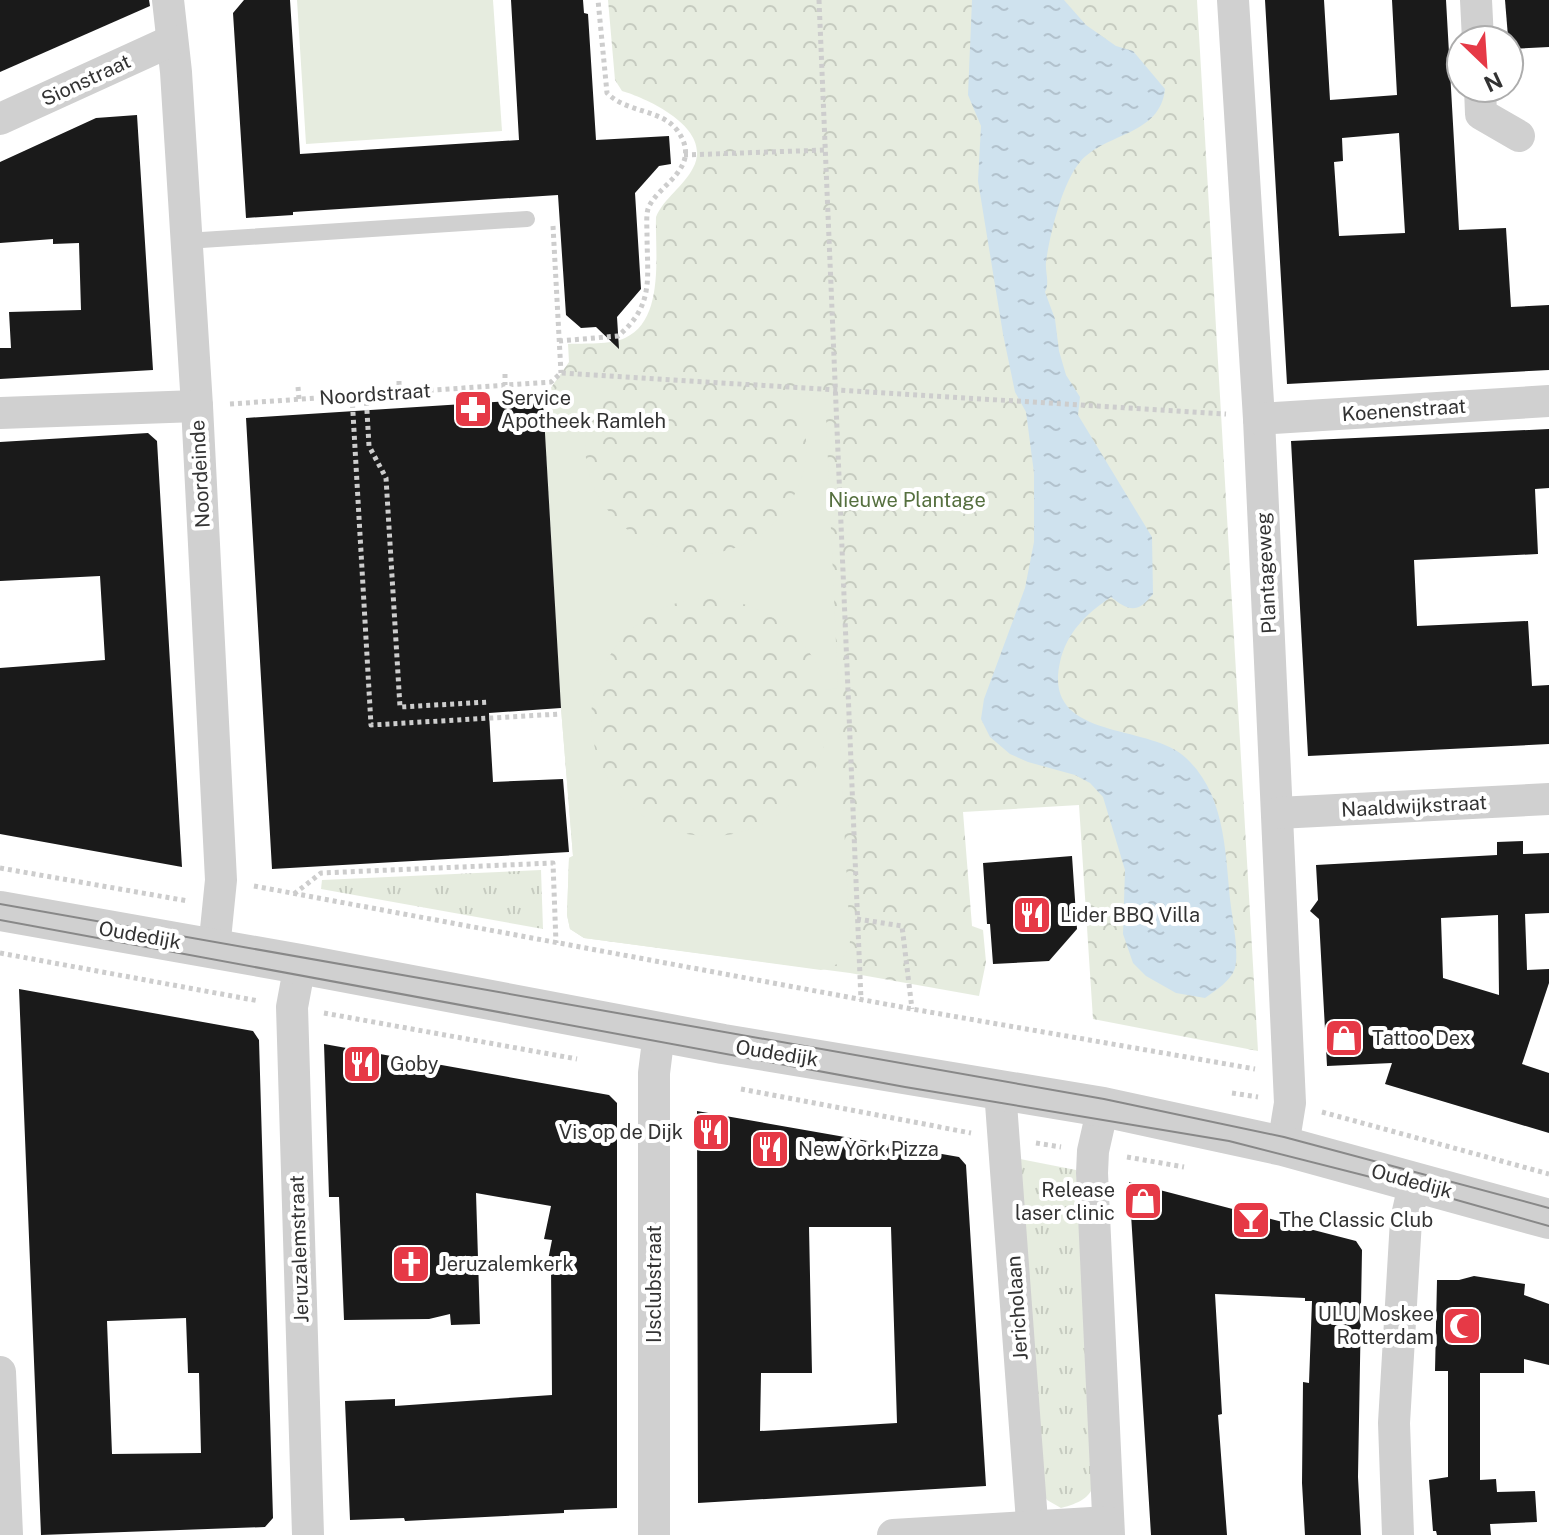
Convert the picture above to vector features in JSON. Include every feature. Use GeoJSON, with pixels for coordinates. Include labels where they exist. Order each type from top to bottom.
{"type":"FeatureCollection","features":[{"type":"Feature","properties":{"kind":"street","name":"Noordeinde"},"geometry":{"type":"LineString","coordinates":[[168,0],[176,72],[197,406],[221,880],[214,949]]}},
{"type":"Feature","properties":{"kind":"street","name":"Plantageweg"},"geometry":{"type":"LineString","coordinates":[[1233,0],[1259,419],[1278,813],[1290,1103],[1283,1146]]}},
{"type":"Feature","properties":{"kind":"street"},"geometry":{"type":"LineString","coordinates":[[1476,0],[1477,24]]}},
{"type":"Feature","properties":{"kind":"street","name":"Sionstraat"},"geometry":{"type":"LineString","coordinates":[[0,119],[171,41]]}},
{"type":"Feature","properties":{"kind":"street"},"geometry":{"type":"LineString","coordinates":[[1481,104],[1481,114],[1519,136]]}},
{"type":"Feature","properties":{"kind":"street","name":"Koenenstraat"},"geometry":{"type":"LineString","coordinates":[[1259,419],[1549,401]]}},
{"type":"Feature","properties":{"kind":"street"},"geometry":{"type":"LineString","coordinates":[[0,413],[197,406]]}},
{"type":"Feature","properties":{"kind":"street","name":"Naaldwijkstraat"},"geometry":{"type":"LineString","coordinates":[[1278,813],[1549,799]]}},
{"type":"Feature","properties":{"kind":"street","name":"Oudedijk"},"geometry":{"type":"LineString","coordinates":[[0,911],[300,964],[659,1033],[1103,1107],[1283,1146],[1549,1219]]}},
{"type":"Feature","properties":{"kind":"street","name":"Jeruzalemstraat"},"geometry":{"type":"LineString","coordinates":[[300,964],[292,1007],[308,1535]]}},
{"type":"Feature","properties":{"kind":"street","name":"IJsclubstraat"},"geometry":{"type":"LineString","coordinates":[[654,1535],[654,1073],[659,1033]]}},
{"type":"Feature","properties":{"kind":"street","name":"Jericholaan"},"geometry":{"type":"LineString","coordinates":[[1000,1090],[1033,1531]]}},
{"type":"Feature","properties":{"kind":"street"},"geometry":{"type":"LineString","coordinates":[[893,1535],[1109,1528],[1093,1151],[1103,1107]]}},
{"type":"Feature","properties":{"kind":"street"},"geometry":{"type":"LineString","coordinates":[[1398,1535],[1394,1423],[1406,1220],[1415,1181]]}},
{"type":"Feature","properties":{"kind":"street"},"geometry":{"type":"LineString","coordinates":[[0,1372],[7,1535]]}},
{"type":"Feature","properties":{"kind":"lane"},"geometry":{"type":"LineString","coordinates":[[186,241],[527,219]]}},
{"type":"Feature","properties":{"kind":"path"},"geometry":{"type":"LineString","coordinates":[[559,341],[618,336],[640,312],[648,293],[648,208],[683,166],[684,155],[678,131],[664,119],[618,104],[607,93],[598,0]]}},
{"type":"Feature","properties":{"kind":"path"},"geometry":{"type":"LineString","coordinates":[[819,0],[861,1000]]}},
{"type":"Feature","properties":{"kind":"path"},"geometry":{"type":"LineString","coordinates":[[684,155],[826,150]]}},
{"type":"Feature","properties":{"kind":"path"},"geometry":{"type":"LineString","coordinates":[[527,219],[553,218],[561,373]]}},
{"type":"Feature","properties":{"kind":"path","name":"Noordstraat"},"geometry":{"type":"LineString","coordinates":[[197,406],[551,382],[561,373],[1220,413],[1259,419]]}},
{"type":"Feature","properties":{"kind":"path"},"geometry":{"type":"LineString","coordinates":[[505,374],[505,385]]}},
{"type":"Feature","properties":{"kind":"path"},"geometry":{"type":"LineString","coordinates":[[399,381],[399,392]]}},
{"type":"Feature","properties":{"kind":"path"},"geometry":{"type":"LineString","coordinates":[[298,387],[299,399]]}},
{"type":"Feature","properties":{"kind":"path"},"geometry":{"type":"LineString","coordinates":[[366,394],[369,446],[386,478],[400,707],[489,702]]}},
{"type":"Feature","properties":{"kind":"path"},"geometry":{"type":"LineString","coordinates":[[352,396],[371,725],[560,714]]}},
{"type":"Feature","properties":{"kind":"path"},"geometry":{"type":"LineString","coordinates":[[294,894],[321,873],[553,863],[556,943]]}},
{"type":"Feature","properties":{"kind":"path"},"geometry":{"type":"LineString","coordinates":[[221,880],[861,1000],[1288,1075]]}},
{"type":"Feature","properties":{"kind":"path"},"geometry":{"type":"LineString","coordinates":[[857,919],[902,926],[912,1009]]}},
{"type":"Feature","properties":{"kind":"path"},"geometry":{"type":"LineString","coordinates":[[0,953],[579,1059]]}},
{"type":"Feature","properties":{"kind":"path","name":"Oudedijk"},"geometry":{"type":"LineString","coordinates":[[730,1087],[1005,1139],[1185,1167]]}},
{"type":"Feature","properties":{"kind":"green space"},"geometry":{"type":"Polygon","coordinates":[[[297,0],[493,0],[502,131],[306,144],[297,0]]]}},
{"type":"Feature","properties":{"kind":"green space","name":"Nieuwe Plantage"},"geometry":{"type":"Polygon","coordinates":[[[608,0],[1197,0],[1258,1051],[1093,1019],[1079,805],[963,812],[972,926],[983,930],[986,962],[979,996],[850,973],[584,938],[570,929],[567,915],[569,858],[573,856],[543,399],[569,362],[568,344],[605,343],[625,338],[638,329],[647,317],[655,285],[656,217],[693,168],[697,154],[695,141],[676,118],[622,91],[615,80],[608,0]]]}},
{"type":"Feature","properties":{"kind":"green space"},"geometry":{"type":"Polygon","coordinates":[[[570,378],[602,382],[586,428],[588,469],[602,503],[627,529],[658,547],[693,554],[728,550],[761,534],[789,504],[802,477],[806,450],[804,421],[795,393],[825,394],[838,688],[825,690],[811,654],[794,634],[774,618],[721,599],[682,601],[647,617],[619,642],[600,675],[592,713],[596,752],[622,798],[663,827],[681,833],[709,836],[735,834],[779,814],[797,797],[811,777],[828,727],[839,727],[850,942],[844,957],[832,967],[821,970],[584,938],[570,929],[567,915],[569,858],[573,856],[543,399],[570,378]]]}},
{"type":"Feature","properties":{"kind":"green space"},"geometry":{"type":"Polygon","coordinates":[[[541,870],[543,929],[321,889],[322,880],[541,870]]]}},
{"type":"Feature","properties":{"kind":"green space"},"geometry":{"type":"Polygon","coordinates":[[[1020,1159],[1076,1170],[1096,1480],[1091,1492],[1083,1499],[1061,1508],[1047,1500],[1039,1486],[1020,1159]]]}},
{"type":"Feature","properties":{"kind":"water"},"geometry":{"type":"Polygon","coordinates":[[[972,0],[1064,0],[1086,25],[1116,46],[1133,51],[1165,89],[1161,104],[1143,125],[1091,152],[1080,162],[1062,195],[1048,251],[1045,292],[1055,319],[1066,375],[1080,397],[1078,415],[1152,537],[1153,594],[1142,605],[1133,608],[1111,597],[1086,617],[1063,651],[1059,688],[1067,706],[1082,718],[1169,747],[1186,758],[1209,790],[1222,828],[1236,954],[1235,968],[1230,977],[1205,998],[1176,993],[1146,976],[1133,963],[1123,934],[1125,870],[1103,797],[1090,783],[1075,775],[1010,754],[990,737],[981,719],[984,699],[1025,588],[1034,542],[1034,473],[1026,412],[1015,392],[1003,334],[978,181],[981,126],[968,95],[972,0]]]}},
{"type":"Feature","properties":{"kind":"building"},"geometry":{"type":"Polygon","coordinates":[[[0,0],[149,0],[150,6],[0,72],[0,0]]]}},
{"type":"Feature","properties":{"kind":"building"},"geometry":{"type":"Polygon","coordinates":[[[244,0],[290,0],[300,154],[519,140],[511,0],[583,0],[584,13],[588,14],[596,140],[669,136],[671,164],[659,166],[635,193],[641,289],[617,317],[619,349],[596,327],[581,328],[566,315],[558,195],[293,212],[293,215],[246,218],[233,13],[244,0]]]}},
{"type":"Feature","properties":{"kind":"building"},"geometry":{"type":"Polygon","coordinates":[[[1265,0],[1324,0],[1330,100],[1397,95],[1392,0],[1446,0],[1445,104],[1452,104],[1459,230],[1506,228],[1511,307],[1549,305],[1549,370],[1287,384],[1265,0]],[[1399,133],[1342,138],[1343,161],[1334,162],[1339,236],[1405,233],[1399,133]]]}},
{"type":"Feature","properties":{"kind":"building"},"geometry":{"type":"Polygon","coordinates":[[[1505,0],[1549,0],[1549,47],[1525,48],[1525,24],[1507,24],[1505,0]]]}},
{"type":"Feature","properties":{"kind":"building"},"geometry":{"type":"Polygon","coordinates":[[[137,115],[153,370],[0,379],[0,348],[11,348],[9,312],[81,310],[79,243],[53,244],[53,239],[0,243],[0,162],[96,118],[137,115]]]}},
{"type":"Feature","properties":{"kind":"building"},"geometry":{"type":"Polygon","coordinates":[[[543,399],[561,708],[489,713],[493,782],[563,779],[569,852],[272,869],[246,418],[543,399]]]}},
{"type":"Feature","properties":{"kind":"building"},"geometry":{"type":"Polygon","coordinates":[[[1549,429],[1549,488],[1535,489],[1538,554],[1414,560],[1417,626],[1528,621],[1532,686],[1549,685],[1549,744],[1308,756],[1291,441],[1549,429]]]}},
{"type":"Feature","properties":{"kind":"building"},"geometry":{"type":"Polygon","coordinates":[[[148,433],[157,441],[182,867],[0,834],[0,668],[105,660],[100,576],[0,581],[0,442],[148,433]]]}},
{"type":"Feature","properties":{"kind":"building"},"geometry":{"type":"Polygon","coordinates":[[[1523,841],[1523,854],[1549,853],[1549,913],[1525,914],[1527,970],[1549,969],[1549,983],[1522,1064],[1549,1073],[1549,1133],[1385,1084],[1392,1063],[1327,1066],[1319,919],[1310,911],[1318,900],[1316,865],[1497,855],[1497,842],[1523,841]],[[1498,915],[1441,918],[1443,978],[1499,995],[1498,915]]]}},
{"type":"Feature","properties":{"kind":"building"},"geometry":{"type":"Polygon","coordinates":[[[1072,856],[1077,929],[1049,961],[993,964],[983,863],[1072,856]]]}},
{"type":"Feature","properties":{"kind":"building"},"geometry":{"type":"Polygon","coordinates":[[[19,989],[253,1031],[259,1040],[273,1518],[265,1527],[41,1535],[19,989]],[[186,1318],[107,1321],[112,1454],[201,1453],[199,1373],[188,1373],[186,1318]]]}},
{"type":"Feature","properties":{"kind":"building"},"geometry":{"type":"Polygon","coordinates":[[[324,1044],[609,1095],[617,1103],[617,1508],[405,1521],[404,1518],[350,1520],[345,1401],[395,1399],[395,1406],[552,1395],[551,1265],[547,1265],[552,1240],[544,1239],[551,1206],[476,1193],[480,1324],[451,1325],[450,1314],[429,1319],[344,1320],[339,1197],[329,1197],[324,1044]]]}},
{"type":"Feature","properties":{"kind":"building"},"geometry":{"type":"Polygon","coordinates":[[[697,1111],[959,1157],[966,1165],[986,1486],[698,1503],[697,1111]],[[809,1227],[812,1373],[761,1373],[760,1431],[897,1423],[891,1227],[809,1227]]]}},
{"type":"Feature","properties":{"kind":"building"},"geometry":{"type":"Polygon","coordinates":[[[1129,1182],[1356,1241],[1362,1250],[1358,1477],[1361,1535],[1305,1535],[1303,1382],[1309,1383],[1312,1301],[1305,1301],[1305,1298],[1215,1294],[1222,1414],[1218,1415],[1227,1535],[1151,1535],[1129,1182]]]}},
{"type":"Feature","properties":{"kind":"building"},"geometry":{"type":"Polygon","coordinates":[[[1474,1276],[1525,1284],[1524,1295],[1549,1304],[1549,1365],[1524,1359],[1524,1373],[1480,1373],[1480,1480],[1496,1479],[1497,1492],[1535,1491],[1537,1522],[1490,1524],[1491,1535],[1437,1535],[1433,1531],[1429,1480],[1448,1477],[1448,1371],[1435,1371],[1437,1280],[1474,1276]]]}},
{"type":"Feature","properties":{"kind":"tram line"},"geometry":{"type":"LineString","coordinates":[[0,904],[1104,1099],[1284,1137],[1549,1208]]}},
{"type":"Feature","properties":{"kind":"tram line"},"geometry":{"type":"LineString","coordinates":[[0,920],[905,1087],[1229,1141],[1549,1226]]}},
{"type":"Feature","properties":{"kind":"place","name":"Service Apotheek Ramleh"},"geometry":{"type":"Point","coordinates":[473,409]}},
{"type":"Feature","properties":{"kind":"place","name":"Lider BBQ Villa"},"geometry":{"type":"Point","coordinates":[1032,915]}},
{"type":"Feature","properties":{"kind":"place","name":"Tattoo Dex"},"geometry":{"type":"Point","coordinates":[1344,1038]}},
{"type":"Feature","properties":{"kind":"place","name":"Goby"},"geometry":{"type":"Point","coordinates":[362,1064]}},
{"type":"Feature","properties":{"kind":"place","name":"Vis op de Dijk"},"geometry":{"type":"Point","coordinates":[711,1132]}},
{"type":"Feature","properties":{"kind":"place","name":"New York Pizza"},"geometry":{"type":"Point","coordinates":[770,1149]}},
{"type":"Feature","properties":{"kind":"place","name":"Release laser clinic"},"geometry":{"type":"Point","coordinates":[1143,1201]}},
{"type":"Feature","properties":{"kind":"place","name":"The Classic Club"},"geometry":{"type":"Point","coordinates":[1251,1220]}},
{"type":"Feature","properties":{"kind":"place","name":"Jeruzalemkerk"},"geometry":{"type":"Point","coordinates":[411,1264]}},
{"type":"Feature","properties":{"kind":"place","name":"ULU Moskee Rotterdam"},"geometry":{"type":"Point","coordinates":[1462,1326]}}]}
